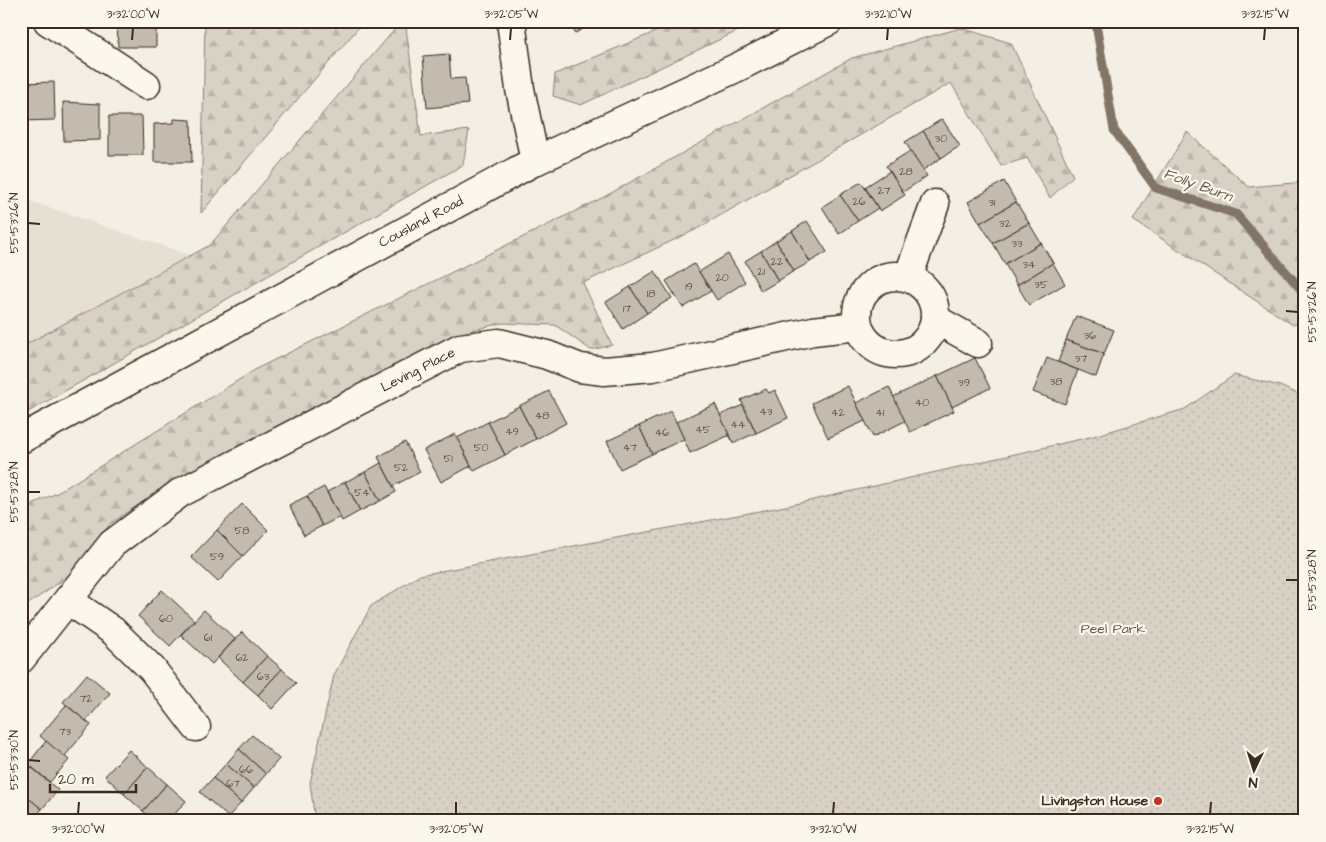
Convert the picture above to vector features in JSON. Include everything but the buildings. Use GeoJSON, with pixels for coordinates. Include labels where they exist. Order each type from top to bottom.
{"type":"FeatureCollection","features":[{"type":"Feature","properties":{"kind":"street"},"geometry":{"type":"LineString","coordinates":[[48,21],[146,84]]}},
{"type":"Feature","properties":{"kind":"street"},"geometry":{"type":"LineString","coordinates":[[511,21],[520,89],[535,161]]}},
{"type":"Feature","properties":{"kind":"street","name":"Cousland Road"},"geometry":{"type":"LineString","coordinates":[[21,439],[535,161],[738,67],[829,21]]}},
{"type":"Feature","properties":{"kind":"street"},"geometry":{"type":"LineString","coordinates":[[908,278],[935,204]]}},
{"type":"Feature","properties":{"kind":"street"},"geometry":{"type":"LineString","coordinates":[[896,276],[908,278],[920,284],[929,294],[934,306],[936,319],[932,332],[924,343],[913,351],[900,355],[886,353],[873,348],[864,338],[858,326],[859,302],[865,291],[884,278],[896,276]]}},
{"type":"Feature","properties":{"kind":"street"},"geometry":{"type":"LineString","coordinates":[[936,319],[978,343]]}},
{"type":"Feature","properties":{"kind":"street","name":"Leving Place"},"geometry":{"type":"LineString","coordinates":[[21,659],[112,544],[180,493],[460,348],[499,343],[547,355],[580,368],[604,371],[652,367],[814,331],[858,326]]}},
{"type":"Feature","properties":{"kind":"street"},"geometry":{"type":"LineString","coordinates":[[68,600],[113,632],[152,669],[196,727]]}},
{"type":"Feature","properties":{"kind":"shaded area"},"geometry":{"type":"Polygon","coordinates":[[[21,198],[190,255],[21,347],[21,198]]]}},
{"type":"Feature","properties":{"kind":"green space"},"geometry":{"type":"Polygon","coordinates":[[[205,21],[364,21],[201,213],[205,21]]]}},
{"type":"Feature","properties":{"kind":"green space"},"geometry":{"type":"Polygon","coordinates":[[[402,21],[405,21],[421,136],[469,130],[463,165],[21,416],[21,347],[210,245],[402,21]]]}},
{"type":"Feature","properties":{"kind":"green space"},"geometry":{"type":"Polygon","coordinates":[[[681,21],[759,21],[581,105],[553,96],[555,74],[681,21]]]}},
{"type":"Feature","properties":{"kind":"green space"},"geometry":{"type":"Polygon","coordinates":[[[961,28],[1011,43],[1073,176],[1050,198],[1027,158],[1001,166],[951,83],[695,230],[583,283],[612,345],[591,350],[555,325],[501,323],[458,334],[174,481],[110,524],[76,571],[21,609],[21,509],[57,493],[258,368],[604,197],[852,58],[961,28]]]}},
{"type":"Feature","properties":{"kind":"green space"},"geometry":{"type":"Polygon","coordinates":[[[1187,132],[1249,187],[1305,182],[1305,320],[1293,325],[1133,220],[1187,132]]]}},
{"type":"Feature","properties":{"kind":"green space","name":"Peel Park"},"geometry":{"type":"Polygon","coordinates":[[[1234,375],[1280,386],[1305,397],[1305,821],[315,821],[310,783],[334,675],[371,606],[420,575],[791,505],[1090,437],[1185,409],[1234,375]]]}},
{"type":"Feature","properties":{"kind":"waterway","name":"Folly Burn"},"geometry":{"type":"LineString","coordinates":[[1097,30],[1114,130],[1156,188],[1236,214],[1305,294]]}},
{"type":"Feature","properties":{"kind":"place","name":"Livingston House"},"geometry":{"type":"Point","coordinates":[1158,801]}}]}
